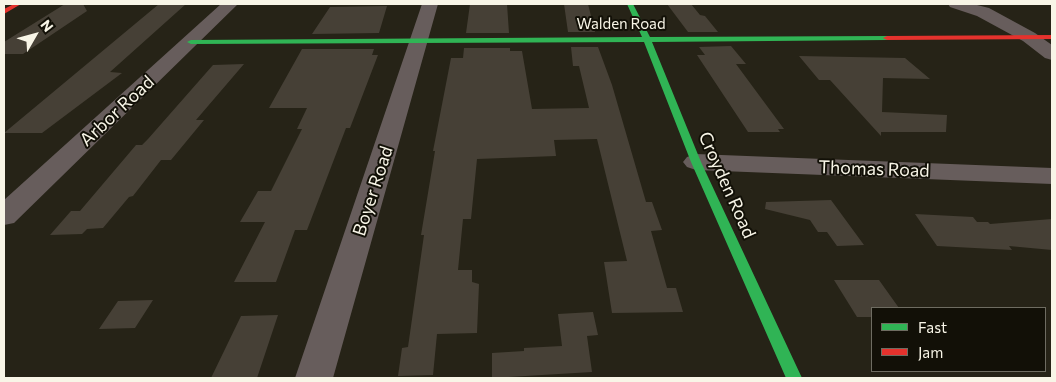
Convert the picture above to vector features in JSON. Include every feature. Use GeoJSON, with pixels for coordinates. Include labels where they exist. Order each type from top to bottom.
{"type":"FeatureCollection","features":[{"type":"Feature","properties":{"kind":"street"},"geometry":{"type":"LineString","coordinates":[[4,12],[18,4]]}},
{"type":"Feature","properties":{"kind":"street","name":"Arbor Road"},"geometry":{"type":"LineString","coordinates":[[4,216],[230,4]]}},
{"type":"Feature","properties":{"kind":"street","name":"Boyer Road"},"geometry":{"type":"LineString","coordinates":[[314,378],[430,4]]}},
{"type":"Feature","properties":{"kind":"street","name":"Croyden Road"},"geometry":{"type":"LineString","coordinates":[[630,4],[647,39],[696,162],[794,378]]}},
{"type":"Feature","properties":{"kind":"street"},"geometry":{"type":"LineString","coordinates":[[956,4],[983,12],[1029,37],[1052,54]]}},
{"type":"Feature","properties":{"kind":"street","name":"Walden Road"},"geometry":{"type":"LineString","coordinates":[[190,42],[1052,37]]}},
{"type":"Feature","properties":{"kind":"street","name":"Thomas Road"},"geometry":{"type":"LineString","coordinates":[[696,162],[1052,176]]}},
{"type":"Feature","properties":{"kind":"building"},"geometry":{"type":"Polygon","coordinates":[[[65,4],[83,4],[87,11],[23,54],[4,54],[4,42],[65,4]]]}},
{"type":"Feature","properties":{"kind":"building"},"geometry":{"type":"Polygon","coordinates":[[[159,4],[186,4],[110,72],[122,73],[42,133],[4,133],[159,4]]]}},
{"type":"Feature","properties":{"kind":"building"},"geometry":{"type":"Polygon","coordinates":[[[470,4],[507,4],[509,33],[466,33],[470,4]]]}},
{"type":"Feature","properties":{"kind":"building"},"geometry":{"type":"Polygon","coordinates":[[[564,4],[588,4],[595,32],[568,32],[564,4]]]}},
{"type":"Feature","properties":{"kind":"building"},"geometry":{"type":"Polygon","coordinates":[[[667,4],[691,4],[700,15],[705,16],[718,32],[688,32],[667,4]]]}},
{"type":"Feature","properties":{"kind":"building"},"geometry":{"type":"Polygon","coordinates":[[[387,6],[379,33],[312,34],[330,7],[387,6]]]}},
{"type":"Feature","properties":{"kind":"building"},"geometry":{"type":"Polygon","coordinates":[[[731,46],[746,64],[736,64],[784,129],[778,129],[780,132],[748,132],[697,55],[705,55],[699,47],[731,46]]]}},
{"type":"Feature","properties":{"kind":"building"},"geometry":{"type":"Polygon","coordinates":[[[571,47],[598,47],[612,85],[646,202],[652,202],[662,230],[651,231],[667,288],[676,288],[683,312],[612,313],[604,262],[627,261],[597,139],[554,140],[556,156],[477,159],[471,219],[463,219],[458,270],[472,270],[472,282],[479,284],[477,333],[437,334],[433,375],[398,376],[402,348],[408,347],[424,235],[421,235],[435,151],[433,151],[451,58],[463,58],[464,48],[510,48],[510,51],[522,51],[532,109],[589,108],[579,66],[573,66],[571,47]]]}},
{"type":"Feature","properties":{"kind":"building"},"geometry":{"type":"Polygon","coordinates":[[[302,49],[374,49],[372,55],[378,55],[350,128],[346,128],[307,230],[295,230],[276,282],[234,282],[265,222],[240,222],[258,191],[271,191],[302,129],[297,129],[307,108],[269,108],[302,49]]]}},
{"type":"Feature","properties":{"kind":"building"},"geometry":{"type":"Polygon","coordinates":[[[799,56],[905,58],[930,79],[883,78],[882,112],[947,115],[946,132],[881,132],[881,136],[830,80],[819,80],[799,56]]]}},
{"type":"Feature","properties":{"kind":"building"},"geometry":{"type":"Polygon","coordinates":[[[244,64],[196,120],[204,120],[171,160],[161,160],[133,196],[129,197],[103,228],[87,229],[82,234],[50,235],[71,211],[80,211],[136,145],[142,145],[148,139],[213,65],[244,64]]]}},
{"type":"Feature","properties":{"kind":"building"},"geometry":{"type":"Polygon","coordinates":[[[831,200],[864,245],[837,246],[827,232],[818,232],[810,220],[765,209],[766,202],[831,200]]]}},
{"type":"Feature","properties":{"kind":"building"},"geometry":{"type":"Polygon","coordinates":[[[915,214],[973,217],[977,222],[988,222],[990,224],[1052,219],[1052,250],[1009,246],[1012,250],[937,246],[915,214]]]}},
{"type":"Feature","properties":{"kind":"building"},"geometry":{"type":"Polygon","coordinates":[[[834,280],[879,280],[898,307],[871,307],[871,317],[857,317],[834,280]]]}},
{"type":"Feature","properties":{"kind":"building"},"geometry":{"type":"Polygon","coordinates":[[[153,300],[135,328],[99,329],[118,301],[153,300]]]}},
{"type":"Feature","properties":{"kind":"building"},"geometry":{"type":"Polygon","coordinates":[[[593,312],[598,335],[587,336],[592,372],[492,378],[492,353],[524,351],[524,348],[562,346],[558,314],[593,312]]]}},
{"type":"Feature","properties":{"kind":"building"},"geometry":{"type":"Polygon","coordinates":[[[278,315],[257,378],[211,378],[241,316],[278,315]]]}},
{"type":"Feature","properties":{"kind":"traffic: fast"},"geometry":{"type":"LineString","coordinates":[[630,4],[647,39],[696,162],[794,378]]}},
{"type":"Feature","properties":{"kind":"traffic: fast"},"geometry":{"type":"LineString","coordinates":[[191,42],[887,38]]}},
{"type":"Feature","properties":{"kind":"traffic: jam"},"geometry":{"type":"LineString","coordinates":[[4,12],[18,4]]}},
{"type":"Feature","properties":{"kind":"traffic: jam"},"geometry":{"type":"LineString","coordinates":[[887,38],[1052,37]]}}]}
